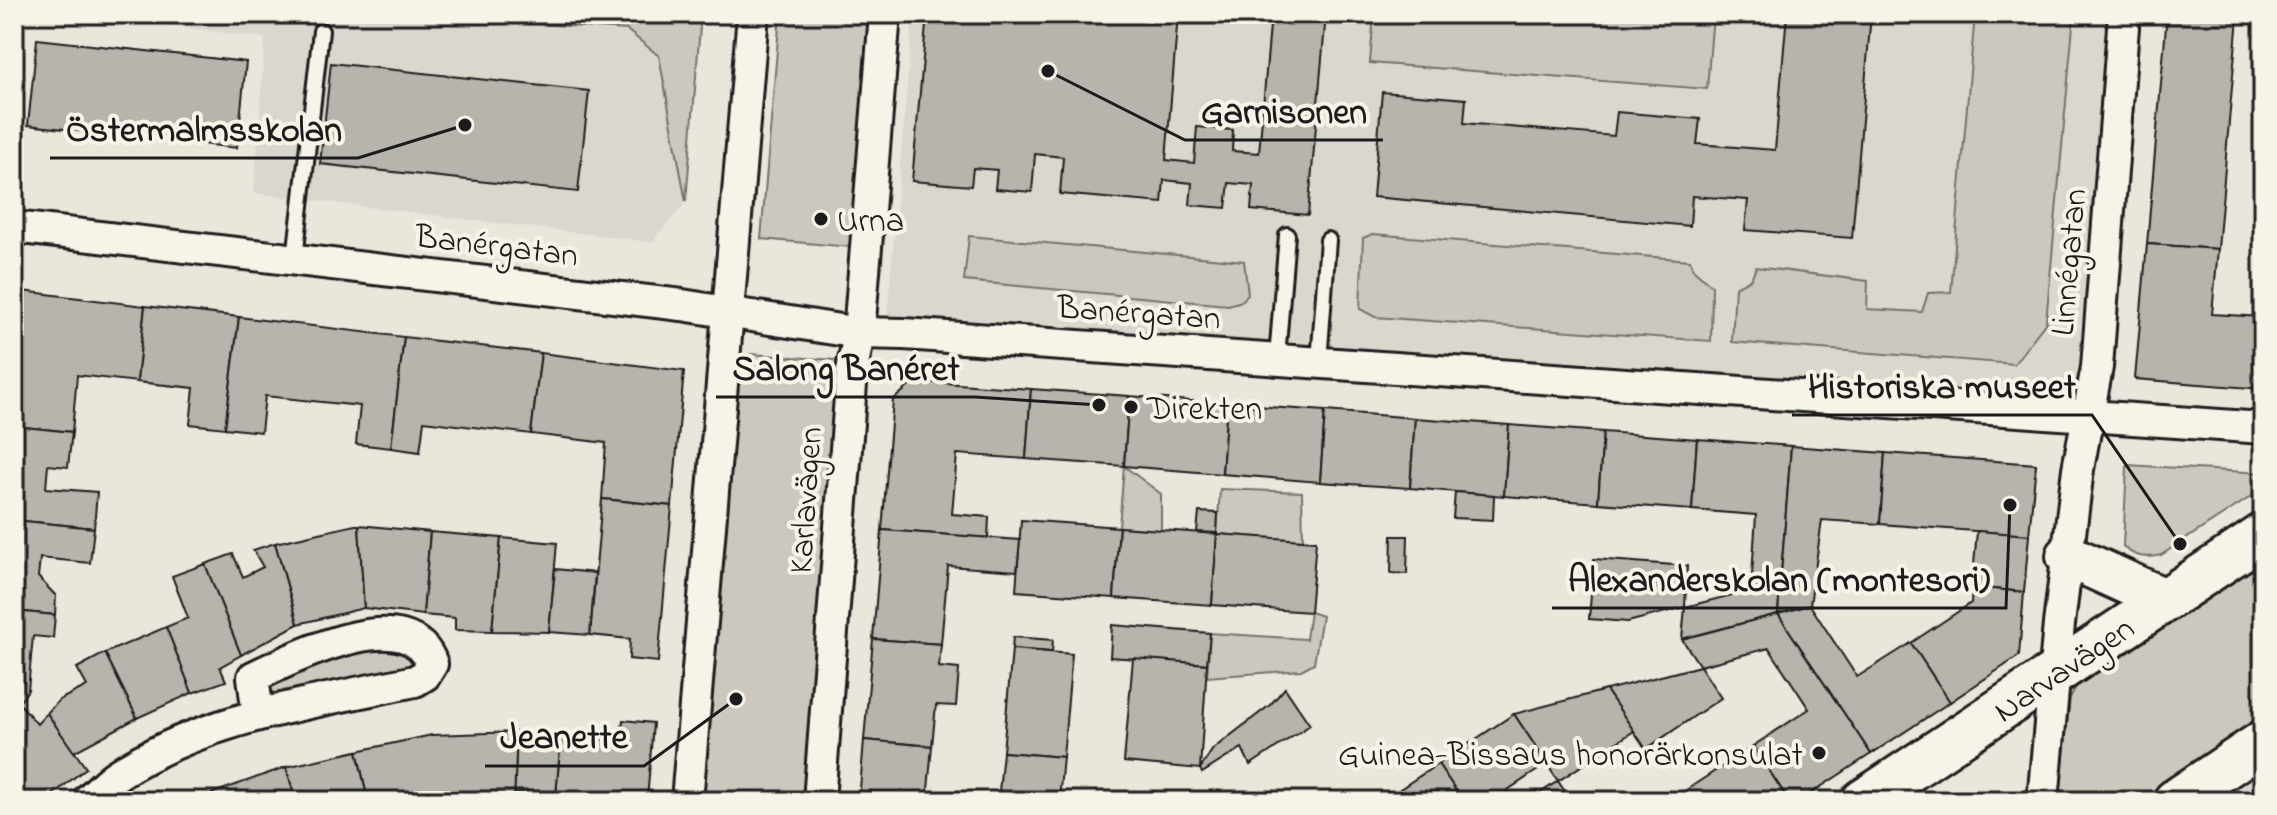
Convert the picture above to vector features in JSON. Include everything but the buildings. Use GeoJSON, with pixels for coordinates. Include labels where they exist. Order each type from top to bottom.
{"type":"FeatureCollection","features":[{"type":"Feature","properties":{"kind":"street"},"geometry":{"type":"LineString","coordinates":[[687,801],[753,14]]}},
{"type":"Feature","properties":{"kind":"street","name":"Karlavägen"},"geometry":{"type":"LineString","coordinates":[[819,801],[852,371],[859,333],[885,14]]}},
{"type":"Feature","properties":{"kind":"street","name":"Linnégatan"},"geometry":{"type":"LineString","coordinates":[[2043,801],[2068,556],[2087,416],[2097,367],[2124,14]]}},
{"type":"Feature","properties":{"kind":"street","name":"Banérgatan"},"geometry":{"type":"LineString","coordinates":[[14,227],[682,305],[859,333],[1277,358],[2263,428]]}},
{"type":"Feature","properties":{"kind":"street","name":"Narvavägen"},"geometry":{"type":"LineString","coordinates":[[1863,801],[2263,535]]}},
{"type":"Feature","properties":{"kind":"street"},"geometry":{"type":"LineString","coordinates":[[2068,556],[2165,600]]}},
{"type":"Feature","properties":{"kind":"street"},"geometry":{"type":"LineString","coordinates":[[87,801],[114,777],[169,747],[258,715],[415,681],[425,675],[432,664],[427,651],[406,638],[367,634],[319,646],[253,677],[258,715]]}},
{"type":"Feature","properties":{"kind":"street"},"geometry":{"type":"LineString","coordinates":[[2175,801],[2263,742]]}},
{"type":"Feature","properties":{"kind":"lane"},"geometry":{"type":"LineString","coordinates":[[295,258],[321,31]]}},
{"type":"Feature","properties":{"kind":"lane"},"geometry":{"type":"LineString","coordinates":[[1277,358],[1287,235]]}},
{"type":"Feature","properties":{"kind":"lane"},"geometry":{"type":"LineString","coordinates":[[1319,362],[1328,240]]}},
{"type":"Feature","properties":{"kind":"shaded area"},"geometry":{"type":"Polygon","coordinates":[[[82,14],[395,14],[627,30],[659,56],[686,202],[652,242],[254,193],[265,38],[82,14]]]}},
{"type":"Feature","properties":{"kind":"shaded area"},"geometry":{"type":"Polygon","coordinates":[[[395,14],[701,14],[686,202],[659,56],[627,30],[395,14]]]}},
{"type":"Feature","properties":{"kind":"shaded area"},"geometry":{"type":"Polygon","coordinates":[[[780,14],[871,14],[850,247],[761,239],[780,14]]]}},
{"type":"Feature","properties":{"kind":"shaded area"},"geometry":{"type":"Polygon","coordinates":[[[913,14],[2131,14],[2097,420],[886,330],[913,14]]]}},
{"type":"Feature","properties":{"kind":"shaded area"},"geometry":{"type":"Polygon","coordinates":[[[1374,14],[1713,14],[1707,89],[1370,63],[1374,14]]]}},
{"type":"Feature","properties":{"kind":"shaded area"},"geometry":{"type":"Polygon","coordinates":[[[1975,14],[2074,14],[2046,322],[2014,364],[1732,342],[1735,287],[1751,279],[1756,267],[1868,281],[1867,309],[1922,312],[1928,293],[1951,292],[1975,14]]]}},
{"type":"Feature","properties":{"kind":"shaded area"},"geometry":{"type":"Polygon","coordinates":[[[1373,234],[1690,260],[1693,269],[1712,286],[1711,341],[1375,317],[1360,309],[1363,238],[1373,234]]]}},
{"type":"Feature","properties":{"kind":"shaded area"},"geometry":{"type":"Polygon","coordinates":[[[969,236],[1244,261],[1248,294],[1242,301],[1228,305],[964,281],[969,236]]]}},
{"type":"Feature","properties":{"kind":"shaded area"},"geometry":{"type":"Polygon","coordinates":[[[750,354],[835,360],[842,371],[805,801],[702,801],[740,365],[750,354]]]}},
{"type":"Feature","properties":{"kind":"shaded area"},"geometry":{"type":"Polygon","coordinates":[[[2127,465],[2263,473],[2263,489],[2161,555],[2140,556],[2123,546],[2127,465]]]}},
{"type":"Feature","properties":{"kind":"shaded area"},"geometry":{"type":"Polygon","coordinates":[[[1124,466],[1161,494],[1161,530],[1119,527],[1124,466]]]}},
{"type":"Feature","properties":{"kind":"shaded area"},"geometry":{"type":"Polygon","coordinates":[[[1220,489],[1302,492],[1303,540],[1217,534],[1220,489]]]}},
{"type":"Feature","properties":{"kind":"shaded area"},"geometry":{"type":"Polygon","coordinates":[[[2263,560],[2263,721],[2143,801],[2059,801],[2070,698],[2078,683],[2263,560]]]}},
{"type":"Feature","properties":{"kind":"shaded area"},"geometry":{"type":"Polygon","coordinates":[[[1310,612],[1322,616],[1314,663],[1301,670],[1207,677],[1210,633],[1306,639],[1310,612]]]}},
{"type":"Feature","properties":{"kind":"shaded area"},"geometry":{"type":"Polygon","coordinates":[[[371,644],[413,653],[416,662],[409,671],[284,697],[271,691],[270,679],[371,644]]]}},
{"type":"Feature","properties":{"kind":"shaded area"},"geometry":{"type":"Polygon","coordinates":[[[2263,769],[2263,801],[2215,801],[2263,769]]]}},
{"type":"Feature","properties":{"kind":"place","name":"Garnisonen"},"geometry":{"type":"Point","coordinates":[1048,71]}},
{"type":"Feature","properties":{"kind":"place","name":"Östermalmsskolan"},"geometry":{"type":"Point","coordinates":[465,125]}},
{"type":"Feature","properties":{"kind":"place","name":"Urna"},"geometry":{"type":"Point","coordinates":[821,219]}},
{"type":"Feature","properties":{"kind":"place","name":"Salong Banéret"},"geometry":{"type":"Point","coordinates":[1099,405]}},
{"type":"Feature","properties":{"kind":"place","name":"Direkten"},"geometry":{"type":"Point","coordinates":[1131,407]}},
{"type":"Feature","properties":{"kind":"place","name":"Alexanderskolan (montesori)"},"geometry":{"type":"Point","coordinates":[2010,505]}},
{"type":"Feature","properties":{"kind":"place","name":"Historiska museet"},"geometry":{"type":"Point","coordinates":[2180,544]}},
{"type":"Feature","properties":{"kind":"place","name":"Jeanette"},"geometry":{"type":"Point","coordinates":[736,699]}},
{"type":"Feature","properties":{"kind":"place","name":"Guinea-Bissaus honorärkonsulat"},"geometry":{"type":"Point","coordinates":[1819,753]}}]}
